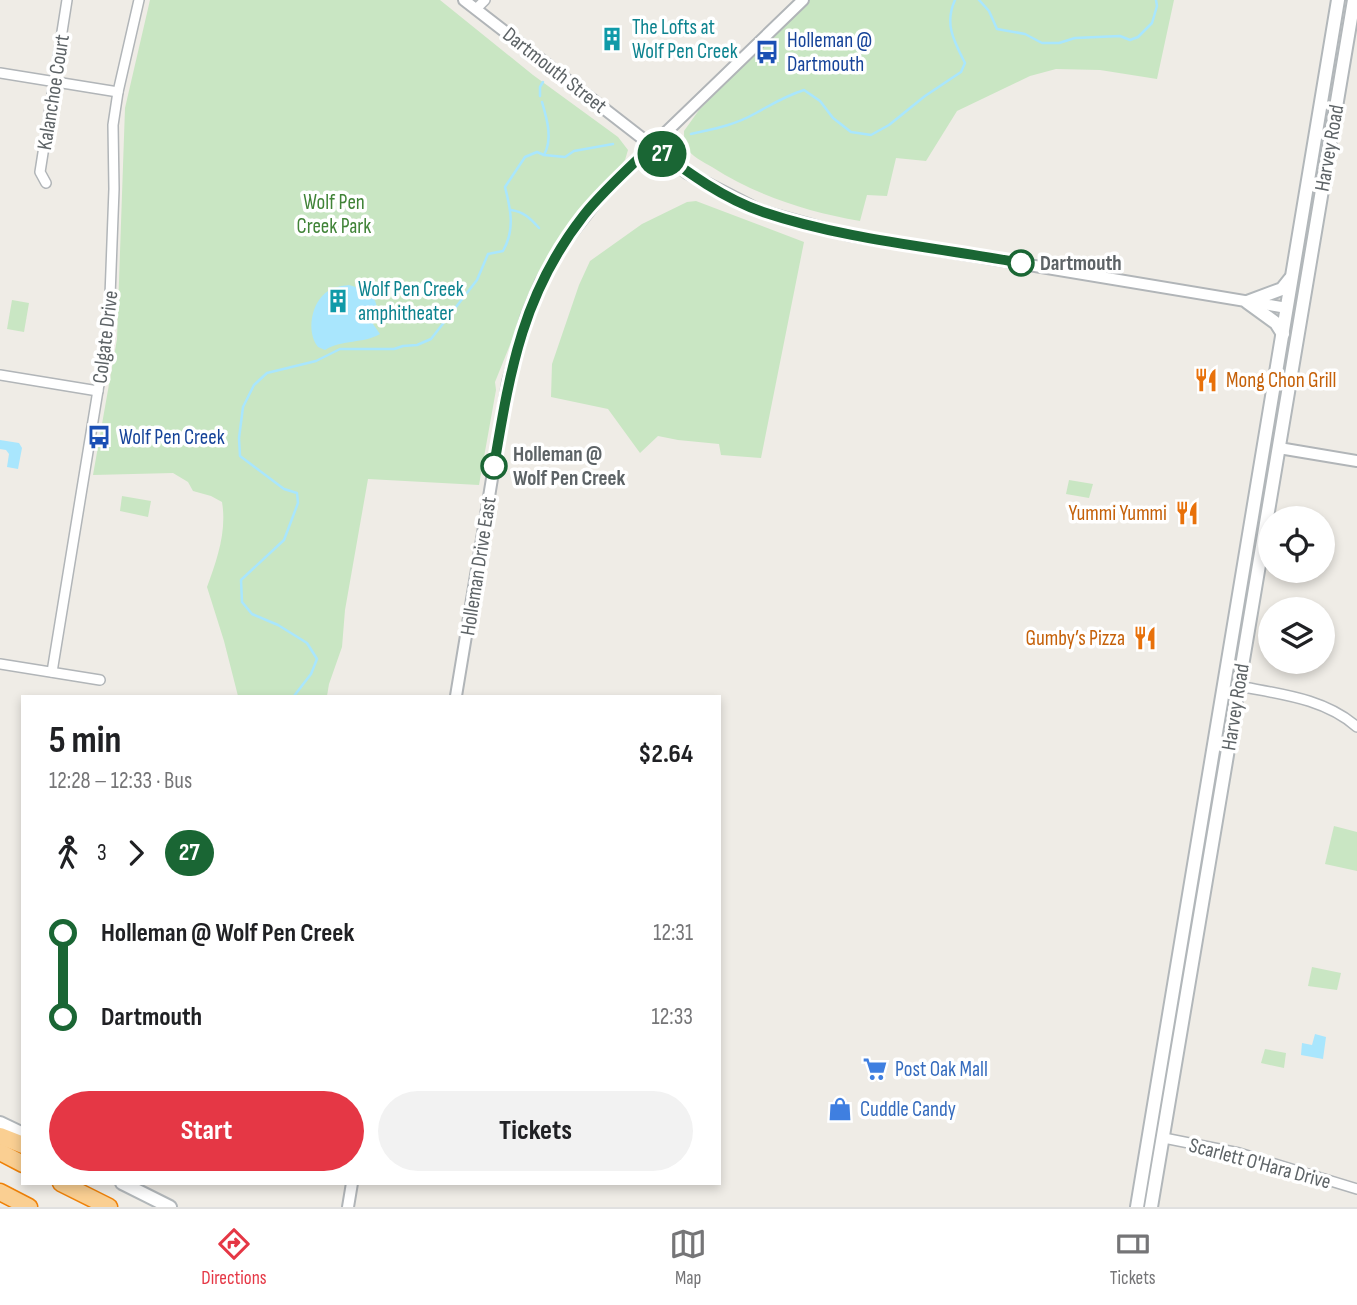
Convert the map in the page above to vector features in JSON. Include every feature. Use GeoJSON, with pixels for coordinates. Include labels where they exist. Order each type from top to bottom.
{"type":"FeatureCollection","features":[{"type":"Feature","properties":{"kind":"highway"},"geometry":{"type":"LineString","coordinates":[[0,1136],[21,1144]]}},
{"type":"Feature","properties":{"kind":"highway"},"geometry":{"type":"LineString","coordinates":[[0,1152],[21,1163]]}},
{"type":"Feature","properties":{"kind":"highway"},"geometry":{"type":"LineString","coordinates":[[65,1185],[109,1207]]}},
{"type":"Feature","properties":{"kind":"highway"},"geometry":{"type":"LineString","coordinates":[[0,1192],[29,1207]]}},
{"type":"Feature","properties":{"kind":"main road","name":"Harvey Road"},"geometry":{"type":"LineString","coordinates":[[1137,1207],[1338,0]]}},
{"type":"Feature","properties":{"kind":"main road","name":"Harvey Road"},"geometry":{"type":"LineString","coordinates":[[1151,1207],[1353,0]]}},
{"type":"Feature","properties":{"kind":"main road"},"geometry":{"type":"LineString","coordinates":[[1321,98],[1327,107],[1321,147],[1328,153]]}},
{"type":"Feature","properties":{"kind":"main road"},"geometry":{"type":"LineString","coordinates":[[1283,334],[1276,323],[1247,302],[1282,289],[1292,272]]}},
{"type":"Feature","properties":{"kind":"main road"},"geometry":{"type":"LineString","coordinates":[[1295,348],[1289,338],[1293,315],[1287,308],[1308,277]]}},
{"type":"Feature","properties":{"kind":"main road"},"geometry":{"type":"LineString","coordinates":[[1258,478],[1271,453],[1279,448],[1273,439],[1275,418],[1271,403]]}},
{"type":"Feature","properties":{"kind":"main road"},"geometry":{"type":"LineString","coordinates":[[1231,638],[1236,648],[1232,682],[1238,686]]}},
{"type":"Feature","properties":{"kind":"main road"},"geometry":{"type":"LineString","coordinates":[[1212,758],[1218,765],[1212,799],[1217,811]]}},
{"type":"Feature","properties":{"kind":"main road"},"geometry":{"type":"LineString","coordinates":[[1181,942],[1197,942]]}},
{"type":"Feature","properties":{"kind":"main road"},"geometry":{"type":"LineString","coordinates":[[1155,1099],[1161,1106],[1157,1135],[1164,1138]]}},
{"type":"Feature","properties":{"kind":"main road"},"geometry":{"type":"LineString","coordinates":[[0,1123],[21,1133]]}},
{"type":"Feature","properties":{"kind":"main road"},"geometry":{"type":"LineString","coordinates":[[126,1185],[170,1207]]}},
{"type":"Feature","properties":{"kind":"street","name":"Kalanchoe Court"},"geometry":{"type":"LineString","coordinates":[[46,183],[40,172],[68,0]]}},
{"type":"Feature","properties":{"kind":"street","name":"Colgate Drive"},"geometry":{"type":"LineString","coordinates":[[52,672],[109,323],[114,189],[113,125],[139,0]]}},
{"type":"Feature","properties":{"kind":"street","name":"Dartmouth Street"},"geometry":{"type":"LineString","coordinates":[[464,0],[687,173],[761,211],[848,235],[1287,308]]}},
{"type":"Feature","properties":{"kind":"street"},"geometry":{"type":"LineString","coordinates":[[477,9],[485,0]]}},
{"type":"Feature","properties":{"kind":"street","name":"Holleman Drive East"},"geometry":{"type":"LineString","coordinates":[[456,695],[508,382],[527,315],[541,282],[584,215],[803,0]]}},
{"type":"Feature","properties":{"kind":"street"},"geometry":{"type":"LineString","coordinates":[[0,74],[118,92]]}},
{"type":"Feature","properties":{"kind":"street"},"geometry":{"type":"LineString","coordinates":[[0,375],[99,391]]}},
{"type":"Feature","properties":{"kind":"street"},"geometry":{"type":"LineString","coordinates":[[1279,448],[1357,460]]}},
{"type":"Feature","properties":{"kind":"street"},"geometry":{"type":"LineString","coordinates":[[0,664],[100,680]]}},
{"type":"Feature","properties":{"kind":"street"},"geometry":{"type":"LineString","coordinates":[[1238,686],[1318,703],[1357,727]]}},
{"type":"Feature","properties":{"kind":"street","name":"Scarlett O'Hara Drive"},"geometry":{"type":"LineString","coordinates":[[1164,1138],[1239,1153],[1357,1189]]}},
{"type":"Feature","properties":{"kind":"street"},"geometry":{"type":"LineString","coordinates":[[348,1207],[352,1185]]}},
{"type":"Feature","properties":{"kind":"green space","name":"Wolf Pen Creek Park"},"geometry":{"type":"Polygon","coordinates":[[[150,0],[440,0],[533,75],[618,137],[628,150],[625,160],[569,224],[541,268],[495,382],[496,390],[479,485],[368,479],[345,610],[342,647],[327,695],[238,695],[207,587],[222,535],[222,502],[193,491],[188,482],[173,473],[93,475],[117,339],[125,108],[150,0]]]}},
{"type":"Feature","properties":{"kind":"green space"},"geometry":{"type":"Polygon","coordinates":[[[809,0],[1174,0],[1157,79],[1100,70],[1056,69],[1030,76],[957,111],[926,161],[896,158],[887,196],[867,195],[860,221],[802,208],[747,186],[701,161],[691,153],[685,143],[684,131],[699,110],[809,0]]]}},
{"type":"Feature","properties":{"kind":"green space"},"geometry":{"type":"Polygon","coordinates":[[[696,201],[804,242],[761,458],[721,455],[719,444],[658,436],[640,453],[608,409],[551,397],[552,364],[590,261],[642,224],[687,202],[696,201]]]}},
{"type":"Feature","properties":{"kind":"green space"},"geometry":{"type":"Polygon","coordinates":[[[12,300],[29,303],[24,332],[7,329],[12,300]]]}},
{"type":"Feature","properties":{"kind":"green space"},"geometry":{"type":"Polygon","coordinates":[[[1069,480],[1093,484],[1089,498],[1066,494],[1069,480]]]}},
{"type":"Feature","properties":{"kind":"green space"},"geometry":{"type":"Polygon","coordinates":[[[122,496],[151,501],[148,517],[120,511],[122,496]]]}},
{"type":"Feature","properties":{"kind":"green space"},"geometry":{"type":"Polygon","coordinates":[[[1334,826],[1357,832],[1357,871],[1325,864],[1334,826]]]}},
{"type":"Feature","properties":{"kind":"green space"},"geometry":{"type":"Polygon","coordinates":[[[1312,967],[1341,973],[1337,990],[1308,986],[1312,967]]]}},
{"type":"Feature","properties":{"kind":"green space"},"geometry":{"type":"Polygon","coordinates":[[[1265,1049],[1286,1053],[1284,1068],[1261,1063],[1265,1049]]]}},
{"type":"Feature","properties":{"kind":"water"},"geometry":{"type":"Polygon","coordinates":[[[349,285],[373,297],[377,306],[373,324],[380,334],[325,350],[318,347],[311,326],[318,302],[330,290],[349,285]]]}},
{"type":"Feature","properties":{"kind":"water"},"geometry":{"type":"Polygon","coordinates":[[[0,440],[19,443],[22,448],[18,469],[7,467],[9,454],[0,449],[0,440]]]}},
{"type":"Feature","properties":{"kind":"water"},"geometry":{"type":"Polygon","coordinates":[[[1315,1034],[1326,1037],[1323,1059],[1301,1055],[1302,1043],[1312,1045],[1315,1034]]]}},
{"type":"Feature","properties":{"kind":"waterway","name":"Wolf Pen Creek"},"geometry":{"type":"LineString","coordinates":[[691,134],[747,118],[804,90],[820,101],[833,118],[851,132],[871,135],[889,125],[961,72],[965,63],[950,25],[955,0]]}},
{"type":"Feature","properties":{"kind":"waterway","name":"Wolf Pen Creek"},"geometry":{"type":"LineString","coordinates":[[979,0],[989,11],[997,29],[1025,34],[1042,43],[1059,43],[1075,38],[1120,36],[1130,40],[1138,37],[1152,23],[1156,0]]}},
{"type":"Feature","properties":{"kind":"waterway"},"geometry":{"type":"LineString","coordinates":[[540,96],[543,82]]}},
{"type":"Feature","properties":{"kind":"waterway"},"geometry":{"type":"LineString","coordinates":[[542,102],[549,136],[544,155]]}},
{"type":"Feature","properties":{"kind":"waterway","name":"Wolf Pen Creek"},"geometry":{"type":"LineString","coordinates":[[295,695],[311,674],[317,659],[307,643],[278,625],[252,614],[242,602],[241,580],[284,540],[298,503],[297,493],[284,489],[240,456],[243,407],[254,385],[267,373],[316,361],[340,349],[394,349],[417,345],[431,339],[477,280],[488,254],[503,251],[511,220],[505,187],[525,157],[537,152],[565,157],[574,151],[613,144]]}},
{"type":"Feature","properties":{"kind":"waterway"},"geometry":{"type":"LineString","coordinates":[[511,210],[520,212],[539,228]]}},
{"type":"Feature","properties":{"kind":"bus line","name":"27"},"geometry":{"type":"LineString","coordinates":[[494,466],[514,356],[541,282],[584,215],[652,146],[687,173],[761,211],[848,235],[1021,263]]}},
{"type":"Feature","properties":{"kind":"place","name":"The Lofts at Wolf Pen Creek"},"geometry":{"type":"Point","coordinates":[612,39]}},
{"type":"Feature","properties":{"kind":"place","name":"Holleman @ Dartmouth"},"geometry":{"type":"Point","coordinates":[767,52]}},
{"type":"Feature","properties":{"kind":"place","name":"Dartmouth"},"geometry":{"type":"Point","coordinates":[1021,263]}},
{"type":"Feature","properties":{"kind":"place","name":"Wolf Pen Creek amphitheater"},"geometry":{"type":"Point","coordinates":[338,301]}},
{"type":"Feature","properties":{"kind":"place","name":"Mong Chon Grill"},"geometry":{"type":"Point","coordinates":[1206,380]}},
{"type":"Feature","properties":{"kind":"place","name":"Wolf Pen Creek"},"geometry":{"type":"Point","coordinates":[99,437]}},
{"type":"Feature","properties":{"kind":"place","name":"Holleman @ Wolf Pen Creek"},"geometry":{"type":"Point","coordinates":[494,466]}},
{"type":"Feature","properties":{"kind":"place","name":"Yummi Yummi"},"geometry":{"type":"Point","coordinates":[1187,513]}},
{"type":"Feature","properties":{"kind":"place","name":"Gumby’s Pizza"},"geometry":{"type":"Point","coordinates":[1145,638]}},
{"type":"Feature","properties":{"kind":"place","name":"Post Oak Mall"},"geometry":{"type":"Point","coordinates":[875,1069]}},
{"type":"Feature","properties":{"kind":"place","name":"Cuddle Candy"},"geometry":{"type":"Point","coordinates":[840,1109]}}]}
